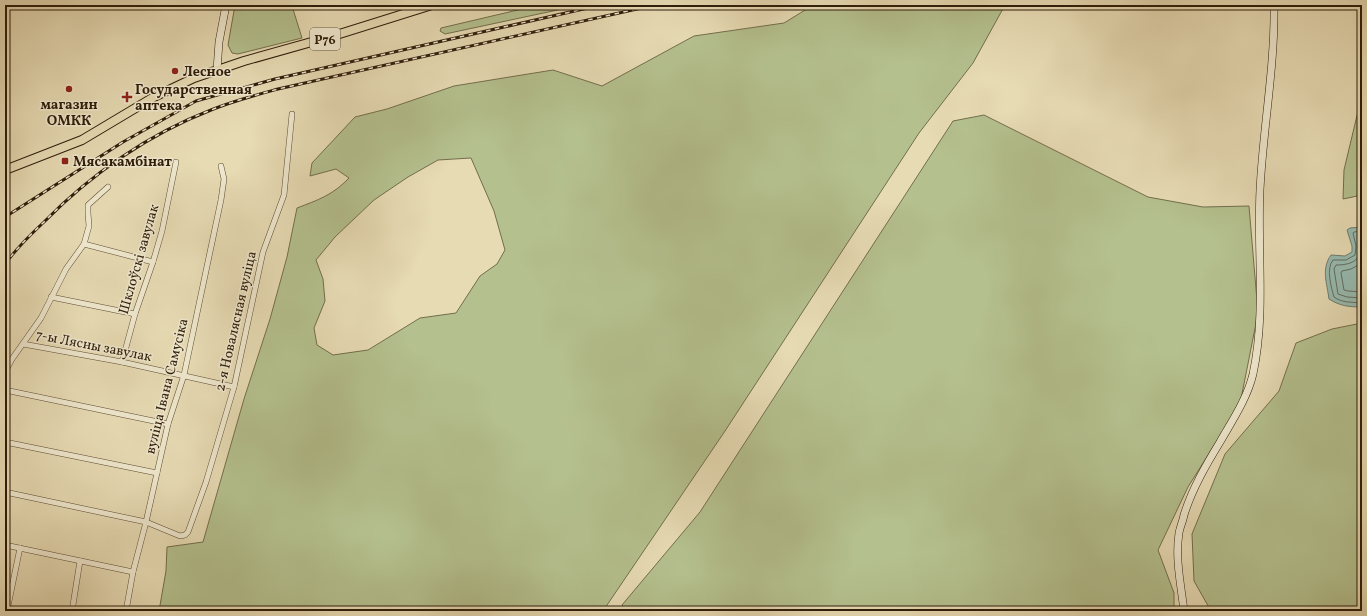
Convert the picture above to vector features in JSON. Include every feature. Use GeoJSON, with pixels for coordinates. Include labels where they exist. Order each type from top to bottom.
{"type":"FeatureCollection","features":[{"type":"Feature","properties":{"kind":"main road","name":"Р76"},"geometry":{"type":"LineString","coordinates":[[5,170],[82,140],[168,90],[217,70],[432,5]]}},
{"type":"Feature","properties":{"kind":"street"},"geometry":{"type":"LineString","coordinates":[[217,70],[219,42],[226,5]]}},
{"type":"Feature","properties":{"kind":"street"},"geometry":{"type":"LineString","coordinates":[[1184,611],[1178,558],[1179,532],[1189,501],[1199,480],[1234,419],[1246,394],[1252,376],[1257,350],[1259,333],[1260,190],[1273,64],[1274,5]]}},
{"type":"Feature","properties":{"kind":"street","name":"2-я Новалясная вуліца"},"geometry":{"type":"LineString","coordinates":[[146,522],[180,536],[185,535],[188,532],[206,482],[234,387],[263,252],[284,195],[292,114]]}},
{"type":"Feature","properties":{"kind":"street","name":"Шклоўскі завулак"},"geometry":{"type":"LineString","coordinates":[[122,362],[135,314],[162,231],[176,162]]}},
{"type":"Feature","properties":{"kind":"street","name":"вуліца Івана Самусіка"},"geometry":{"type":"LineString","coordinates":[[126,611],[133,572],[168,424],[184,375],[221,200],[224,179],[221,166]]}},
{"type":"Feature","properties":{"kind":"street"},"geometry":{"type":"LineString","coordinates":[[5,372],[12,359],[41,318],[66,269],[84,244],[89,226],[88,205],[108,187]]}},
{"type":"Feature","properties":{"kind":"street"},"geometry":{"type":"LineString","coordinates":[[84,244],[153,262]]}},
{"type":"Feature","properties":{"kind":"street"},"geometry":{"type":"LineString","coordinates":[[51,298],[135,314]]}},
{"type":"Feature","properties":{"kind":"street","name":"7-ы Лясны завулак"},"geometry":{"type":"LineString","coordinates":[[23,344],[122,362],[234,387]]}},
{"type":"Feature","properties":{"kind":"street"},"geometry":{"type":"LineString","coordinates":[[5,390],[168,424]]}},
{"type":"Feature","properties":{"kind":"street"},"geometry":{"type":"LineString","coordinates":[[5,442],[157,473]]}},
{"type":"Feature","properties":{"kind":"street"},"geometry":{"type":"LineString","coordinates":[[5,492],[146,522]]}},
{"type":"Feature","properties":{"kind":"street"},"geometry":{"type":"LineString","coordinates":[[5,545],[133,572]]}},
{"type":"Feature","properties":{"kind":"street"},"geometry":{"type":"LineString","coordinates":[[7,611],[20,548]]}},
{"type":"Feature","properties":{"kind":"street"},"geometry":{"type":"LineString","coordinates":[[72,611],[80,561]]}},
{"type":"Feature","properties":{"kind":"green space"},"geometry":{"type":"Polygon","coordinates":[[[235,5],[293,5],[292,6],[302,38],[238,54],[232,53],[228,45],[235,5]]]}},
{"type":"Feature","properties":{"kind":"green space"},"geometry":{"type":"Polygon","coordinates":[[[539,5],[581,5],[445,34],[440,31],[441,28],[539,5]]]}},
{"type":"Feature","properties":{"kind":"green space"},"geometry":{"type":"Polygon","coordinates":[[[808,5],[1005,5],[973,63],[919,133],[725,431],[603,611],[159,611],[166,571],[167,547],[203,542],[244,399],[270,319],[287,257],[297,208],[331,193],[349,178],[336,169],[310,176],[312,163],[355,117],[387,109],[454,86],[553,70],[602,86],[694,36],[784,23],[810,7],[808,5]],[[471,158],[438,160],[408,177],[374,200],[335,237],[316,260],[323,279],[325,301],[314,328],[317,345],[333,355],[368,350],[420,318],[456,313],[480,276],[497,264],[505,250],[494,211],[471,158]]]}},
{"type":"Feature","properties":{"kind":"green space"},"geometry":{"type":"Polygon","coordinates":[[[1362,99],[1362,195],[1343,199],[1344,170],[1362,99]]]}},
{"type":"Feature","properties":{"kind":"green space"},"geometry":{"type":"Polygon","coordinates":[[[984,115],[1148,197],[1203,207],[1249,206],[1258,313],[1240,404],[1188,487],[1158,550],[1174,593],[1174,611],[627,611],[622,605],[700,512],[953,121],[984,115]]]}},
{"type":"Feature","properties":{"kind":"green space"},"geometry":{"type":"Polygon","coordinates":[[[1362,323],[1362,611],[1211,611],[1194,581],[1192,534],[1225,454],[1279,391],[1296,343],[1332,329],[1362,323]]]}},
{"type":"Feature","properties":{"kind":"water"},"geometry":{"type":"Polygon","coordinates":[[[1362,227],[1362,307],[1345,306],[1329,299],[1325,271],[1326,266],[1331,255],[1345,256],[1352,252],[1352,246],[1347,230],[1350,228],[1362,227]]]}},
{"type":"Feature","properties":{"kind":"railway"},"geometry":{"type":"LineString","coordinates":[[5,217],[123,142],[196,101],[275,79],[601,5]]}},
{"type":"Feature","properties":{"kind":"railway"},"geometry":{"type":"LineString","coordinates":[[5,264],[23,242],[62,204],[101,172],[143,143],[211,110],[278,89],[655,5]]}},
{"type":"Feature","properties":{"kind":"place","name":"Лесное"},"geometry":{"type":"Point","coordinates":[175,71]}},
{"type":"Feature","properties":{"kind":"place","name":"магазин ОМКК"},"geometry":{"type":"Point","coordinates":[69,89]}},
{"type":"Feature","properties":{"kind":"place","name":"Государственная аптека"},"geometry":{"type":"Point","coordinates":[127,97]}},
{"type":"Feature","properties":{"kind":"place","name":"Мясакамбінат"},"geometry":{"type":"Point","coordinates":[65,161]}}]}
